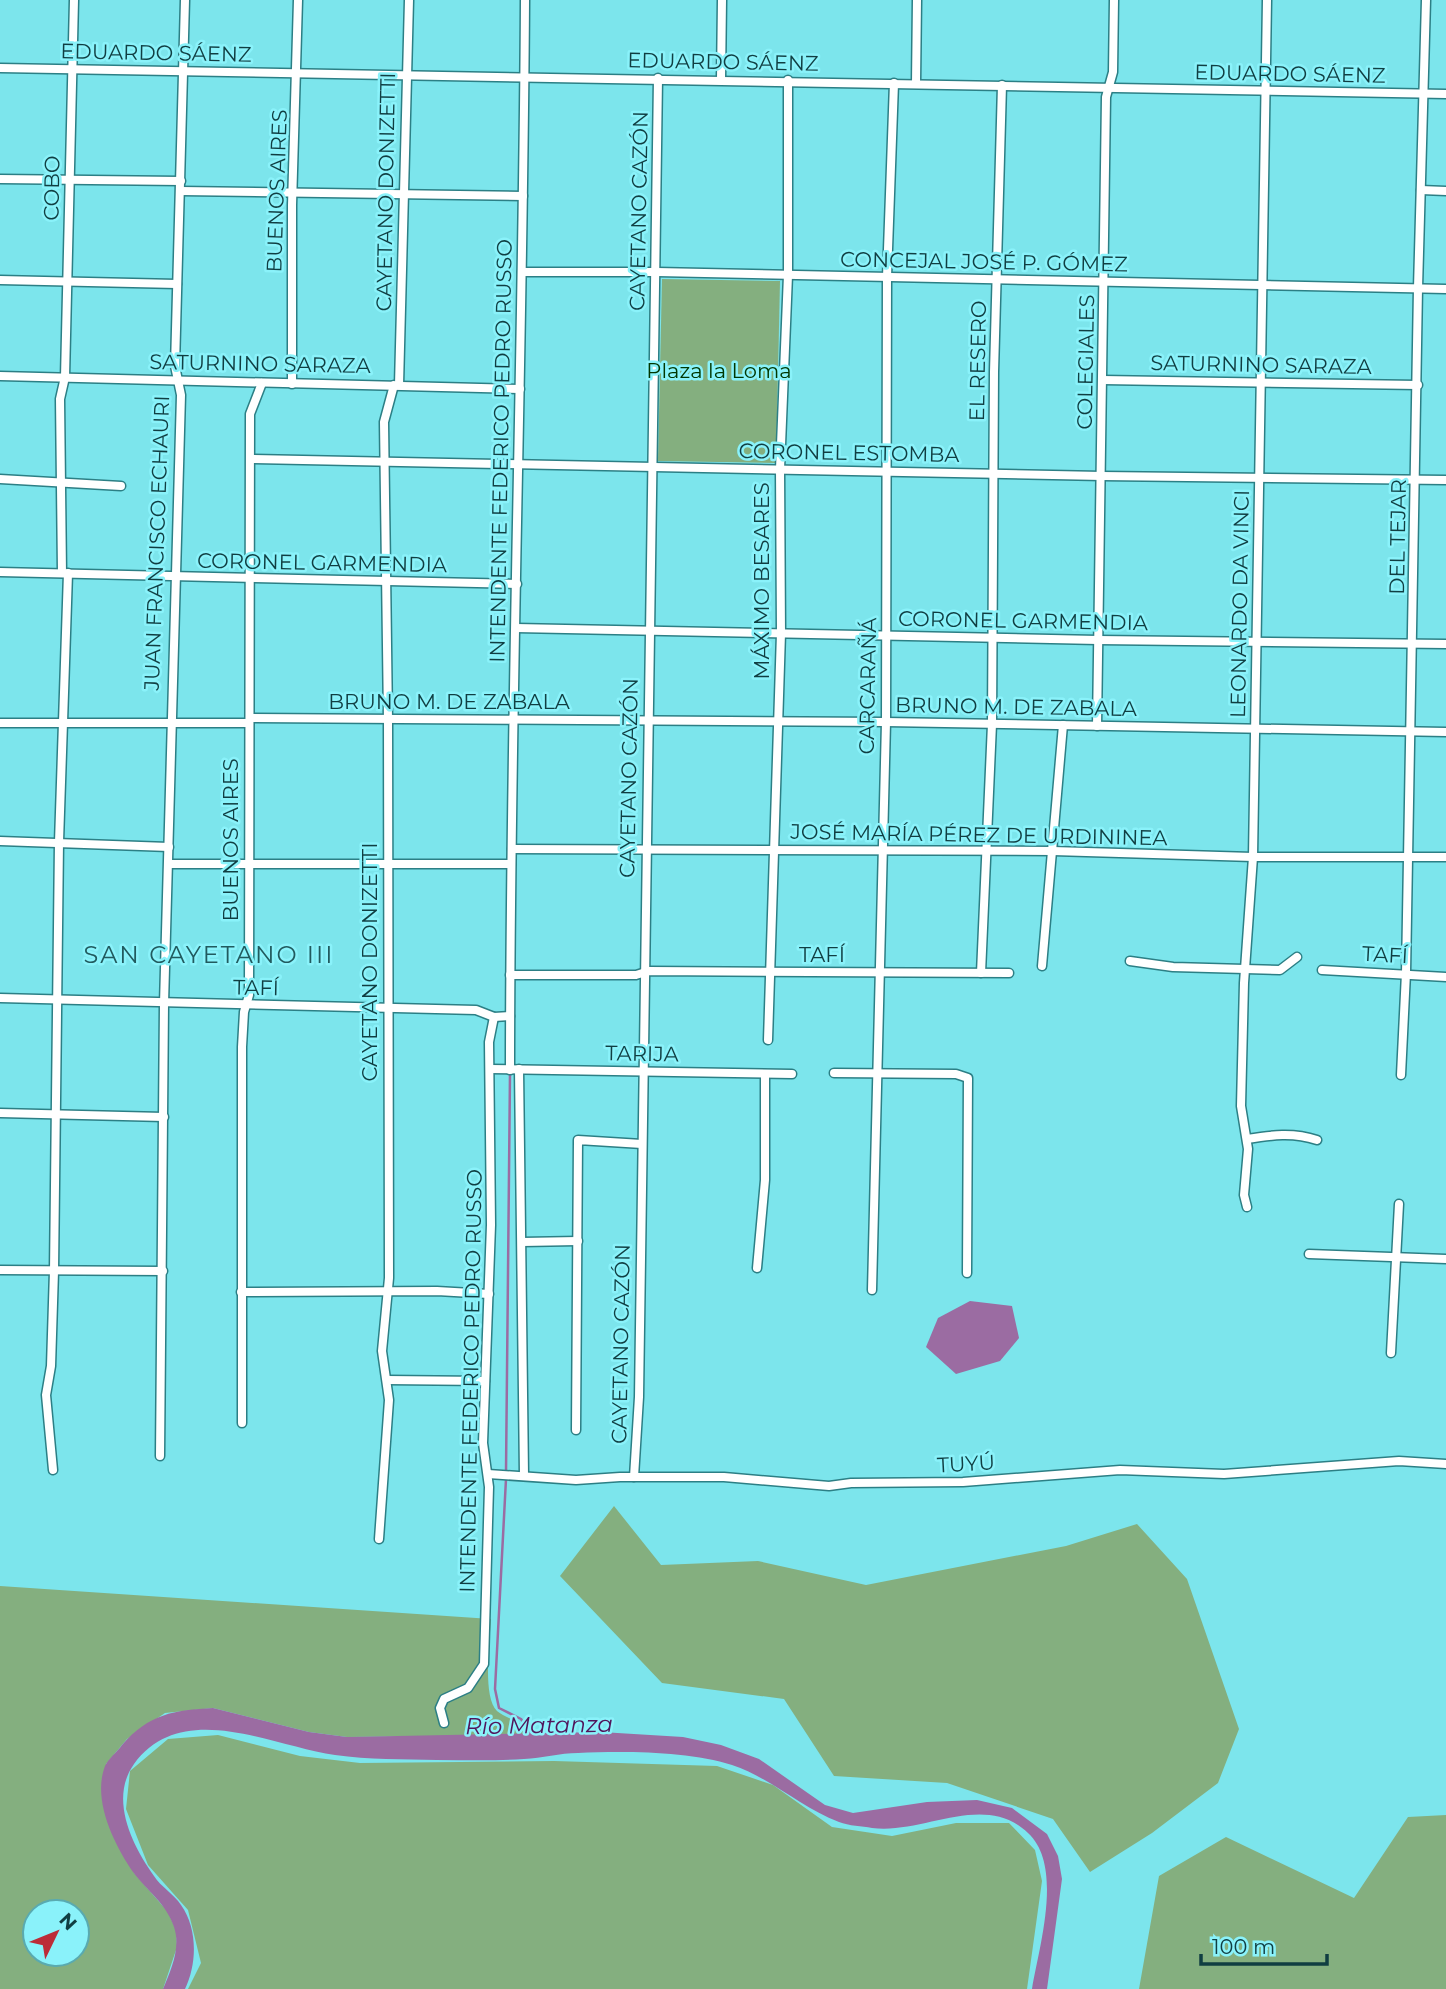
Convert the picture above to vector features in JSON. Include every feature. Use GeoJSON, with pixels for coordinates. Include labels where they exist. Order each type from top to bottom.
{"type":"FeatureCollection","features":[{"type":"Feature","properties":{"kind":"street","name":"COBO"},"geometry":{"type":"LineString","coordinates":[[53,1470],[46,1395],[51,1366],[54,1271],[59,842],[64,725],[65,573],[60,399],[65,377],[74,0]]}},
{"type":"Feature","properties":{"kind":"street","name":"JUAN FRANCISCO ECHAURI"},"geometry":{"type":"LineString","coordinates":[[160,1456],[164,1004],[181,396],[178,379],[177,284],[185,0]]}},
{"type":"Feature","properties":{"kind":"street","name":"BUENOS AIRES"},"geometry":{"type":"LineString","coordinates":[[292,384],[293,194],[299,0]]}},
{"type":"Feature","properties":{"kind":"street","name":"CAYETANO DONIZETTI"},"geometry":{"type":"LineString","coordinates":[[379,1539],[388,1412],[383,1352],[388,1292],[388,719],[384,422],[397,385],[409,0]]}},
{"type":"Feature","properties":{"kind":"street","name":"INTENDENTE FEDERICO PEDRO RUSSO"},"geometry":{"type":"LineString","coordinates":[[524,1475],[522,1242],[510,975],[525,0]]}},
{"type":"Feature","properties":{"kind":"street"},"geometry":{"type":"LineString","coordinates":[[721,79],[722,0]]}},
{"type":"Feature","properties":{"kind":"street"},"geometry":{"type":"LineString","coordinates":[[916,83],[917,0]]}},
{"type":"Feature","properties":{"kind":"street","name":"COLEGIALES"},"geometry":{"type":"LineString","coordinates":[[1097,726],[1108,89],[1113,72],[1114,0]]}},
{"type":"Feature","properties":{"kind":"street","name":"LEONARDO DA VINCI"},"geometry":{"type":"LineString","coordinates":[[1247,1207],[1244,1195],[1247,1139],[1241,1106],[1245,969],[1253,857],[1267,0]]}},
{"type":"Feature","properties":{"kind":"street","name":"DEL TEJAR"},"geometry":{"type":"LineString","coordinates":[[1401,1075],[1406,973],[1426,0]]}},
{"type":"Feature","properties":{"kind":"street","name":"EDUARDO SÁENZ"},"geometry":{"type":"LineString","coordinates":[[0,68],[184,69],[1446,94]]}},
{"type":"Feature","properties":{"kind":"street","name":"CAYETANO CAZÓN"},"geometry":{"type":"LineString","coordinates":[[634,1477],[638,1424],[650,467],[657,272],[658,78]]}},
{"type":"Feature","properties":{"kind":"street","name":"MÁXIMO BESARES"},"geometry":{"type":"LineString","coordinates":[[768,1041],[781,633],[780,469],[788,275],[788,80]]}},
{"type":"Feature","properties":{"kind":"street","name":"CARCARAÑÁ"},"geometry":{"type":"LineString","coordinates":[[872,1290],[886,722],[887,276],[894,83]]}},
{"type":"Feature","properties":{"kind":"street","name":"EL RESERO"},"geometry":{"type":"LineString","coordinates":[[981,974],[992,724],[1002,85]]}},
{"type":"Feature","properties":{"kind":"street"},"geometry":{"type":"LineString","coordinates":[[0,179],[181,181]]}},
{"type":"Feature","properties":{"kind":"street"},"geometry":{"type":"LineString","coordinates":[[1421,190],[1446,191]]}},
{"type":"Feature","properties":{"kind":"street"},"geometry":{"type":"LineString","coordinates":[[181,191],[523,196]]}},
{"type":"Feature","properties":{"kind":"street","name":"CONCEJAL JOSÉ P. GÓMEZ"},"geometry":{"type":"LineString","coordinates":[[522,272],[887,276],[1446,289]]}},
{"type":"Feature","properties":{"kind":"street"},"geometry":{"type":"LineString","coordinates":[[0,280],[177,284]]}},
{"type":"Feature","properties":{"kind":"street","name":"SATURNINO SARAZA"},"geometry":{"type":"LineString","coordinates":[[0,376],[520,388]]}},
{"type":"Feature","properties":{"kind":"street","name":"SATURNINO SARAZA"},"geometry":{"type":"LineString","coordinates":[[1103,380],[1418,385]]}},
{"type":"Feature","properties":{"kind":"street","name":"BUENOS AIRES"},"geometry":{"type":"LineString","coordinates":[[242,1423],[242,1047],[249,995],[250,414],[262,383]]}},
{"type":"Feature","properties":{"kind":"street","name":"CORONEL ESTOMBA"},"geometry":{"type":"LineString","coordinates":[[252,459],[1101,477],[1446,480]]}},
{"type":"Feature","properties":{"kind":"street"},"geometry":{"type":"LineString","coordinates":[[0,479],[121,486]]}},
{"type":"Feature","properties":{"kind":"street","name":"CORONEL GARMENDIA"},"geometry":{"type":"LineString","coordinates":[[0,572],[516,584]]}},
{"type":"Feature","properties":{"kind":"street","name":"CORONEL GARMENDIA"},"geometry":{"type":"LineString","coordinates":[[516,628],[993,639],[1446,644]]}},
{"type":"Feature","properties":{"kind":"street","name":"BRUNO M. DE ZABALA"},"geometry":{"type":"LineString","coordinates":[[249,721],[512,719],[886,722],[1446,732]]}},
{"type":"Feature","properties":{"kind":"street"},"geometry":{"type":"LineString","coordinates":[[0,723],[64,725],[249,721]]}},
{"type":"Feature","properties":{"kind":"street"},"geometry":{"type":"LineString","coordinates":[[1042,966],[1063,725]]}},
{"type":"Feature","properties":{"kind":"street"},"geometry":{"type":"LineString","coordinates":[[0,841],[169,847]]}},
{"type":"Feature","properties":{"kind":"street","name":"JOSÉ MARÍA PÉREZ DE URDININEA"},"geometry":{"type":"LineString","coordinates":[[512,849],[1054,851],[1253,857],[1446,857]]}},
{"type":"Feature","properties":{"kind":"street"},"geometry":{"type":"LineString","coordinates":[[169,864],[511,864]]}},
{"type":"Feature","properties":{"kind":"street"},"geometry":{"type":"LineString","coordinates":[[1130,961],[1173,967],[1280,970],[1297,957]]}},
{"type":"Feature","properties":{"kind":"street","name":"TAFÍ"},"geometry":{"type":"LineString","coordinates":[[1322,970],[1446,976]]}},
{"type":"Feature","properties":{"kind":"street","name":"TAFÍ"},"geometry":{"type":"LineString","coordinates":[[510,975],[1009,973]]}},
{"type":"Feature","properties":{"kind":"street","name":"TAFÍ"},"geometry":{"type":"LineString","coordinates":[[0,998],[476,1010],[494,1017],[510,1016]]}},
{"type":"Feature","properties":{"kind":"street","name":"INTENDENTE FEDERICO PEDRO RUSSO"},"geometry":{"type":"LineString","coordinates":[[444,1723],[440,1708],[444,1699],[468,1688],[485,1664],[488,1474],[483,1443],[489,1294],[491,1069],[488,1042],[494,1017]]}},
{"type":"Feature","properties":{"kind":"street","name":"TARIJA"},"geometry":{"type":"LineString","coordinates":[[491,1069],[792,1074]]}},
{"type":"Feature","properties":{"kind":"street"},"geometry":{"type":"LineString","coordinates":[[834,1073],[956,1074],[968,1078],[967,1273]]}},
{"type":"Feature","properties":{"kind":"street"},"geometry":{"type":"LineString","coordinates":[[757,1268],[765,1180],[765,1074]]}},
{"type":"Feature","properties":{"kind":"street"},"geometry":{"type":"LineString","coordinates":[[0,1113],[164,1116]]}},
{"type":"Feature","properties":{"kind":"street"},"geometry":{"type":"LineString","coordinates":[[1247,1139],[1296,1134],[1317,1140]]}},
{"type":"Feature","properties":{"kind":"street"},"geometry":{"type":"LineString","coordinates":[[576,1430],[578,1140],[642,1144]]}},
{"type":"Feature","properties":{"kind":"street"},"geometry":{"type":"LineString","coordinates":[[1391,1353],[1399,1205]]}},
{"type":"Feature","properties":{"kind":"street"},"geometry":{"type":"LineString","coordinates":[[522,1242],[578,1241]]}},
{"type":"Feature","properties":{"kind":"street"},"geometry":{"type":"LineString","coordinates":[[1309,1254],[1446,1259]]}},
{"type":"Feature","properties":{"kind":"street"},"geometry":{"type":"LineString","coordinates":[[0,1270],[163,1271]]}},
{"type":"Feature","properties":{"kind":"street"},"geometry":{"type":"LineString","coordinates":[[241,1293],[489,1294]]}},
{"type":"Feature","properties":{"kind":"street"},"geometry":{"type":"LineString","coordinates":[[387,1380],[485,1381]]}},
{"type":"Feature","properties":{"kind":"street","name":"TUYÚ"},"geometry":{"type":"LineString","coordinates":[[488,1474],[576,1480],[724,1477],[829,1486],[851,1483],[963,1482],[1120,1470],[1224,1474],[1399,1461],[1446,1464]]}},
{"type":"Feature","properties":{"kind":"green space","name":"Plaza la Loma"},"geometry":{"type":"Polygon","coordinates":[[[662,279],[780,281],[776,463],[658,461],[662,279]]]}},
{"type":"Feature","properties":{"kind":"green space"},"geometry":{"type":"Polygon","coordinates":[[[614,1506],[661,1565],[758,1561],[866,1585],[1066,1546],[1137,1524],[1187,1579],[1239,1729],[1218,1783],[1152,1833],[1090,1872],[1053,1819],[947,1783],[834,1776],[784,1699],[662,1683],[560,1576],[614,1506]]]}},
{"type":"Feature","properties":{"kind":"green space"},"geometry":{"type":"Polygon","coordinates":[[[0,1586],[491,1619],[488,1681],[492,1704],[499,1713],[521,1724],[525,1735],[347,1737],[309,1732],[213,1708],[165,1713],[127,1739],[106,1764],[134,1873],[168,1912],[176,1930],[177,1947],[163,1989],[0,1989],[0,1586]]]}},
{"type":"Feature","properties":{"kind":"green space"},"geometry":{"type":"Polygon","coordinates":[[[218,1735],[300,1756],[360,1763],[554,1761],[717,1766],[773,1785],[832,1827],[892,1836],[956,1823],[1009,1823],[1035,1850],[1042,1881],[1027,1989],[188,1989],[201,1963],[188,1910],[148,1865],[126,1809],[130,1771],[168,1739],[218,1735]]]}},
{"type":"Feature","properties":{"kind":"green space"},"geometry":{"type":"Polygon","coordinates":[[[1446,1815],[1446,1989],[1139,1989],[1159,1876],[1226,1837],[1354,1898],[1408,1817],[1446,1815]]]}},
{"type":"Feature","properties":{"kind":"shaded area"},"geometry":{"type":"Polygon","coordinates":[[[970,1301],[1012,1306],[1019,1338],[1000,1361],[956,1374],[926,1347],[938,1318],[970,1301]]]}},
{"type":"Feature","properties":{"kind":"shaded area"},"geometry":{"type":"Polygon","coordinates":[[[213,1708],[309,1732],[347,1737],[601,1732],[683,1737],[721,1745],[759,1759],[825,1805],[853,1813],[927,1802],[977,1800],[1012,1808],[1047,1834],[1058,1856],[1062,1879],[1047,1989],[1032,1989],[1046,1908],[1045,1865],[1039,1847],[1028,1833],[1011,1821],[992,1815],[953,1817],[892,1829],[847,1824],[825,1816],[746,1771],[715,1760],[696,1757],[615,1752],[571,1753],[502,1760],[373,1759],[335,1755],[229,1731],[202,1730],[177,1733],[154,1744],[134,1764],[123,1792],[126,1822],[131,1836],[157,1880],[175,1897],[187,1914],[193,1936],[192,1969],[185,1989],[163,1989],[176,1951],[174,1927],[166,1911],[133,1872],[112,1835],[103,1807],[102,1779],[108,1761],[142,1726],[174,1712],[213,1708]]]}},
{"type":"Feature","properties":{"kind":"waterway"},"geometry":{"type":"LineString","coordinates":[[506,1472],[510,1073]]}},
{"type":"Feature","properties":{"kind":"waterway","name":"Río Matanza"},"geometry":{"type":"LineString","coordinates":[[506,1479],[495,1689],[499,1708],[521,1719],[533,1737]]}},
{"type":"Feature","properties":{"kind":"district","name":"SAN CAYETANO III"},"geometry":{"type":"Point","coordinates":[209,955]}}]}
